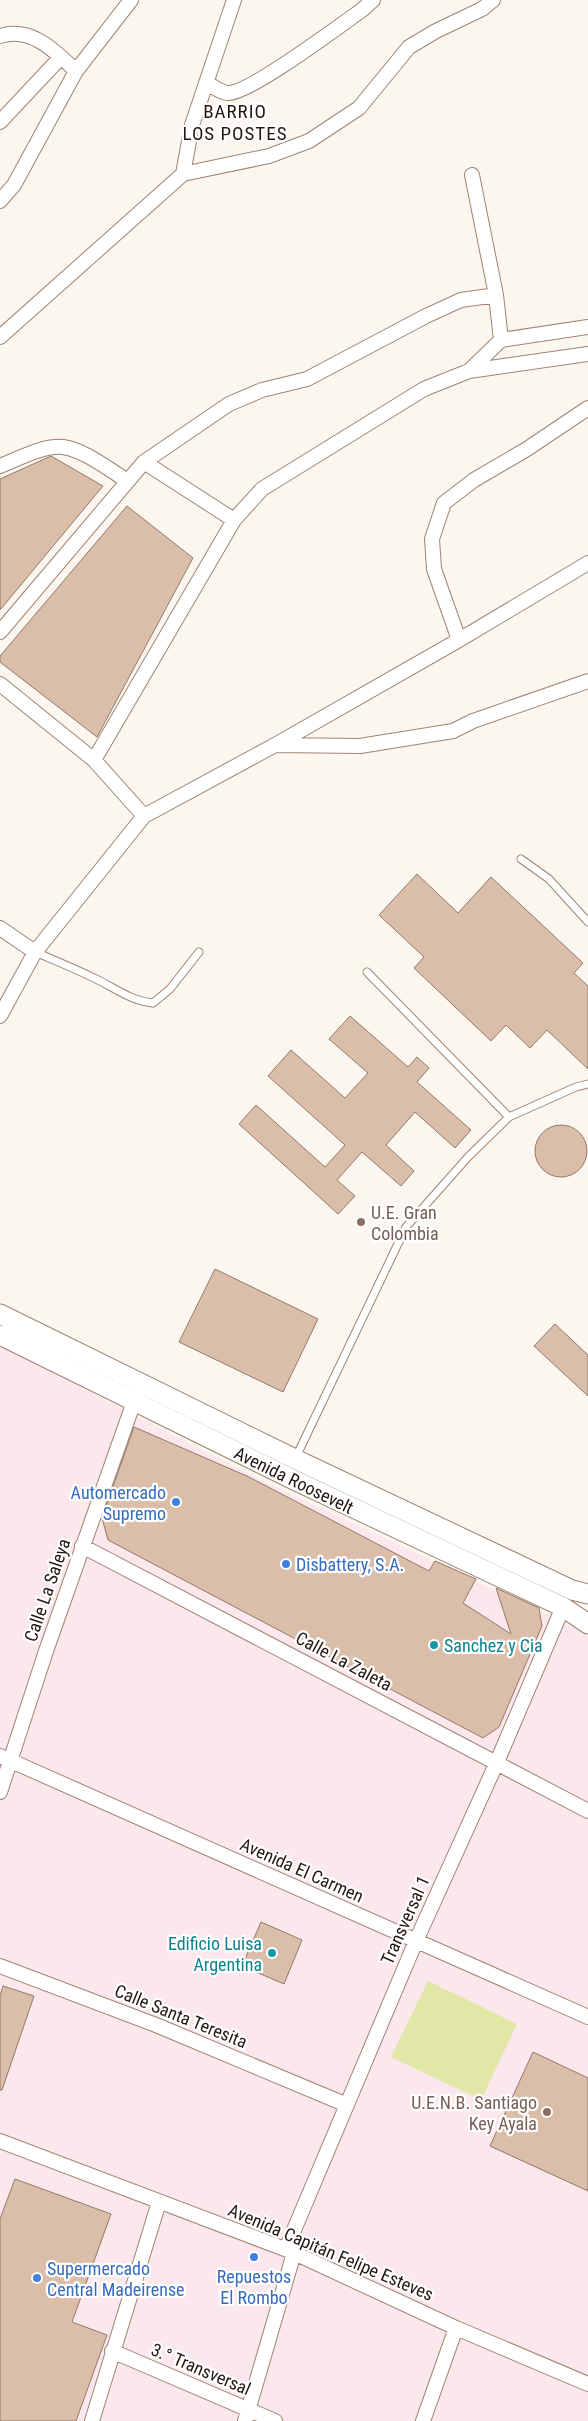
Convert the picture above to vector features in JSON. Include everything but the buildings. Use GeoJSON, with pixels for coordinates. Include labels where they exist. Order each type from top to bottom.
{"type":"FeatureCollection","features":[{"type":"Feature","properties":{"kind":"street"},"geometry":{"type":"LineString","coordinates":[[0,201],[14,185],[76,71],[131,0]]}},
{"type":"Feature","properties":{"kind":"street"},"geometry":{"type":"LineString","coordinates":[[183,174],[192,125],[234,0]]}},
{"type":"Feature","properties":{"kind":"street"},"geometry":{"type":"LineString","coordinates":[[207,83],[227,93],[242,90],[282,66],[362,10],[373,0]]}},
{"type":"Feature","properties":{"kind":"street"},"geometry":{"type":"LineString","coordinates":[[0,337],[183,174],[269,156],[309,141],[359,108],[409,47],[436,31],[482,9],[493,0]]}},
{"type":"Feature","properties":{"kind":"street"},"geometry":{"type":"LineString","coordinates":[[0,36],[10,33],[30,35],[61,57],[76,71]]}},
{"type":"Feature","properties":{"kind":"street"},"geometry":{"type":"LineString","coordinates":[[0,122],[61,57]]}},
{"type":"Feature","properties":{"kind":"street"},"geometry":{"type":"LineString","coordinates":[[472,175],[496,295],[501,340]]}},
{"type":"Feature","properties":{"kind":"street"},"geometry":{"type":"LineString","coordinates":[[0,632],[144,462],[229,404],[262,390],[307,379],[426,316],[461,300],[496,295]]}},
{"type":"Feature","properties":{"kind":"street"},"geometry":{"type":"LineString","coordinates":[[468,371],[501,340],[588,327]]}},
{"type":"Feature","properties":{"kind":"street"},"geometry":{"type":"LineString","coordinates":[[94,760],[234,520],[262,489],[424,389],[468,371],[588,354]]}},
{"type":"Feature","properties":{"kind":"street"},"geometry":{"type":"LineString","coordinates":[[459,640],[434,569],[432,538],[444,503],[474,480],[527,449],[588,408]]}},
{"type":"Feature","properties":{"kind":"street"},"geometry":{"type":"LineString","coordinates":[[0,466],[49,448],[64,447],[84,455],[128,481]]}},
{"type":"Feature","properties":{"kind":"street"},"geometry":{"type":"LineString","coordinates":[[144,462],[234,520]]}},
{"type":"Feature","properties":{"kind":"street"},"geometry":{"type":"LineString","coordinates":[[0,1016],[35,952],[144,816],[275,745],[459,640],[588,563]]}},
{"type":"Feature","properties":{"kind":"street"},"geometry":{"type":"LineString","coordinates":[[275,745],[360,746],[453,731],[489,715],[588,681]]}},
{"type":"Feature","properties":{"kind":"street"},"geometry":{"type":"LineString","coordinates":[[0,684],[94,760],[144,816]]}},
{"type":"Feature","properties":{"kind":"street"},"geometry":{"type":"LineString","coordinates":[[0,928],[35,952]]}},
{"type":"Feature","properties":{"kind":"street","name":"Avenida Roosevelt"},"geometry":{"type":"LineString","coordinates":[[0,1314],[137,1393],[563,1607],[588,1624]]}},
{"type":"Feature","properties":{"kind":"street","name":"Avenida Roosevelt"},"geometry":{"type":"LineString","coordinates":[[0,1335],[295,1459],[563,1586],[588,1594]]}},
{"type":"Feature","properties":{"kind":"street","name":"Calle La Saleya"},"geometry":{"type":"LineString","coordinates":[[0,1792],[5,1758],[137,1393]]}},
{"type":"Feature","properties":{"kind":"street","name":"Calle La Zaleta"},"geometry":{"type":"LineString","coordinates":[[82,1546],[588,1811]]}},
{"type":"Feature","properties":{"kind":"street","name":"Transversal 1"},"geometry":{"type":"LineString","coordinates":[[246,2416],[290,2251],[347,2106],[416,1941],[563,1607]]}},
{"type":"Feature","properties":{"kind":"street","name":"Avenida El Carmen"},"geometry":{"type":"LineString","coordinates":[[5,1758],[588,2017]]}},
{"type":"Feature","properties":{"kind":"street","name":"Calle Santa Teresita"},"geometry":{"type":"LineString","coordinates":[[0,1966],[156,2025],[347,2106]]}},
{"type":"Feature","properties":{"kind":"street","name":"Avenida Capitán Felipe Esteves"},"geometry":{"type":"LineString","coordinates":[[0,2141],[290,2251],[456,2328],[588,2384]]}},
{"type":"Feature","properties":{"kind":"street"},"geometry":{"type":"LineString","coordinates":[[92,2421],[159,2202]]}},
{"type":"Feature","properties":{"kind":"street"},"geometry":{"type":"LineString","coordinates":[[423,2421],[456,2328]]}},
{"type":"Feature","properties":{"kind":"street","name":"3.° Transversal"},"geometry":{"type":"LineString","coordinates":[[112,2351],[246,2416],[275,2421]]}},
{"type":"Feature","properties":{"kind":"lane"},"geometry":{"type":"LineString","coordinates":[[521,859],[549,879],[588,922]]}},
{"type":"Feature","properties":{"kind":"lane"},"geometry":{"type":"LineString","coordinates":[[35,952],[81,971],[112,987],[124,996],[140,1002],[152,1003],[170,989],[199,952]]}},
{"type":"Feature","properties":{"kind":"lane"},"geometry":{"type":"LineString","coordinates":[[367,972],[509,1117]]}},
{"type":"Feature","properties":{"kind":"lane"},"geometry":{"type":"LineString","coordinates":[[295,1459],[406,1227],[468,1157],[509,1117],[576,1087],[588,1084]]}},
{"type":"Feature","properties":{"kind":"shaded area"},"geometry":{"type":"Polygon","coordinates":[[[0,1346],[257,1478],[588,1634],[588,2421],[0,2421],[0,1346]]]}},
{"type":"Feature","properties":{"kind":"green space"},"geometry":{"type":"Polygon","coordinates":[[[428,1981],[517,2024],[481,2100],[391,2057],[428,1981]]]}},
{"type":"Feature","properties":{"kind":"place","name":"U.E. Gran Colombia"},"geometry":{"type":"Point","coordinates":[361,1222]}},
{"type":"Feature","properties":{"kind":"place","name":"Automercado Supremo"},"geometry":{"type":"Point","coordinates":[176,1502]}},
{"type":"Feature","properties":{"kind":"place","name":"Disbattery, S.A."},"geometry":{"type":"Point","coordinates":[286,1564]}},
{"type":"Feature","properties":{"kind":"place","name":"Sanchez y Cia"},"geometry":{"type":"Point","coordinates":[434,1645]}},
{"type":"Feature","properties":{"kind":"place","name":"Edificio Luisa Argentina"},"geometry":{"type":"Point","coordinates":[272,1953]}},
{"type":"Feature","properties":{"kind":"place","name":"U.E.N.B. Santiago Key Ayala"},"geometry":{"type":"Point","coordinates":[547,2112]}},
{"type":"Feature","properties":{"kind":"place","name":"Repuestos El Rombo"},"geometry":{"type":"Point","coordinates":[254,2257]}},
{"type":"Feature","properties":{"kind":"place","name":"Supermercado Central Madeirense"},"geometry":{"type":"Point","coordinates":[37,2278]}},
{"type":"Feature","properties":{"kind":"district","name":"BARRIO LOS POSTES"},"geometry":{"type":"Point","coordinates":[235,122]}}]}
